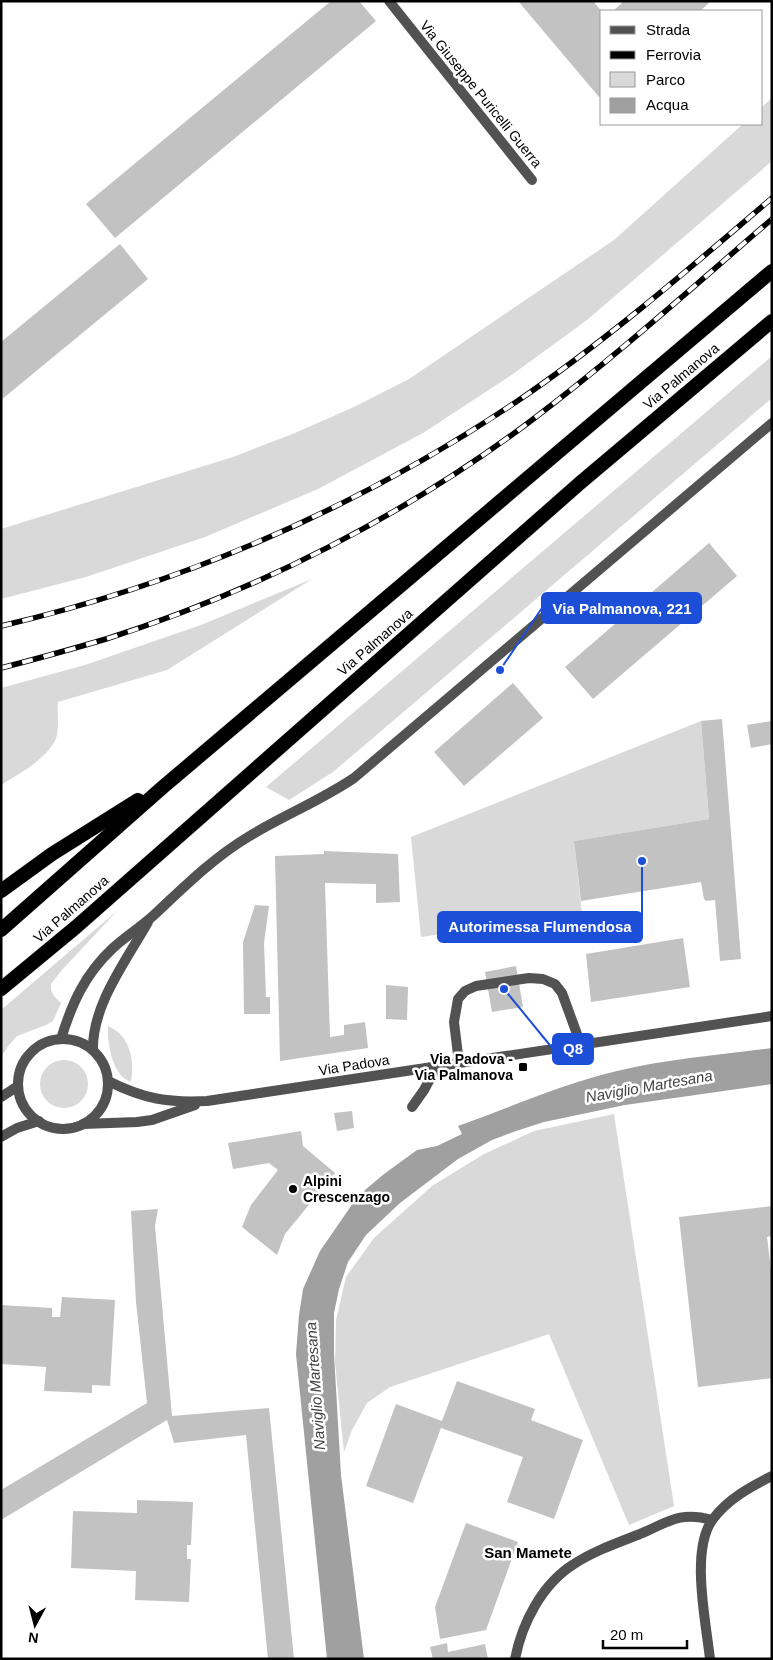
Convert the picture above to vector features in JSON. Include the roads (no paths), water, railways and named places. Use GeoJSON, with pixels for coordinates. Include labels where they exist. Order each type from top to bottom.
{"type":"FeatureCollection","features":[{"type":"Feature","properties":{"kind":"highway","name":"Via Palmanova"},"geometry":{"type":"LineString","coordinates":[[1,930],[163,787],[772,272]]}},
{"type":"Feature","properties":{"kind":"highway","name":"Via Palmanova"},"geometry":{"type":"LineString","coordinates":[[1,989],[76,926],[573,490],[772,321]]}},
{"type":"Feature","properties":{"kind":"highway"},"geometry":{"type":"LineString","coordinates":[[1,891],[88,831],[163,787]]}},
{"type":"Feature","properties":{"kind":"street","name":"Via Giuseppe Puricelli Guerra"},"geometry":{"type":"LineString","coordinates":[[389,1],[532,180]]}},
{"type":"Feature","properties":{"kind":"street"},"geometry":{"type":"LineString","coordinates":[[61,1039],[72,1005],[82,985],[94,970],[113,948],[150,919],[200,872],[234,846],[278,820],[330,794],[354,778],[772,423]]}},
{"type":"Feature","properties":{"kind":"street"},"geometry":{"type":"LineString","coordinates":[[93,1050],[94,1030],[100,1008],[150,919]]}},
{"type":"Feature","properties":{"kind":"street"},"geometry":{"type":"LineString","coordinates":[[459,1063],[454,1022],[458,999],[465,991],[476,986],[529,978],[543,979],[555,984],[562,993],[581,1045]]}},
{"type":"Feature","properties":{"kind":"street","name":"Via Padova"},"geometry":{"type":"LineString","coordinates":[[108,1081],[154,1099],[182,1102],[207,1101],[772,1016]]}},
{"type":"Feature","properties":{"kind":"street"},"geometry":{"type":"LineString","coordinates":[[39,1121],[30,1114],[24,1105],[18,1086],[20,1070],[28,1055],[41,1045],[51,1040],[61,1039],[79,1042],[93,1050],[103,1064],[108,1081],[106,1096],[102,1106],[95,1115],[82,1124]]}},
{"type":"Feature","properties":{"kind":"street"},"geometry":{"type":"LineString","coordinates":[[412,1107],[437,1066]]}},
{"type":"Feature","properties":{"kind":"street"},"geometry":{"type":"LineString","coordinates":[[1,1097],[18,1086]]}},
{"type":"Feature","properties":{"kind":"street","name":"Via Padova"},"geometry":{"type":"LineString","coordinates":[[39,1121],[49,1126],[60,1128],[71,1128],[82,1124],[137,1122],[152,1120],[207,1101]]}},
{"type":"Feature","properties":{"kind":"street"},"geometry":{"type":"LineString","coordinates":[[1,1137],[17,1128],[39,1121]]}},
{"type":"Feature","properties":{"kind":"street"},"geometry":{"type":"LineString","coordinates":[[710,1659],[702,1583],[701,1551],[703,1540],[712,1520],[734,1498],[772,1476]]}},
{"type":"Feature","properties":{"kind":"street"},"geometry":{"type":"LineString","coordinates":[[515,1659],[525,1627],[537,1603],[556,1578],[573,1565],[606,1548],[683,1516],[712,1520]]}},
{"type":"Feature","properties":{"kind":"water","name":"Naviglio Martesana"},"geometry":{"type":"Polygon","coordinates":[[[772,1048],[772,1084],[625,1105],[544,1122],[492,1140],[458,1159],[400,1203],[366,1235],[348,1262],[339,1289],[334,1313],[334,1354],[341,1475],[364,1659],[327,1659],[296,1354],[303,1289],[320,1251],[351,1206],[365,1190],[417,1150],[437,1146],[462,1134],[458,1126],[537,1096],[576,1082],[636,1067],[674,1060],[772,1048]]]}},
{"type":"Feature","properties":{"kind":"railway"},"geometry":{"type":"LineString","coordinates":[[1,626],[137,588],[203,564],[333,508],[395,475],[456,440],[549,379],[647,304],[772,198]]}},
{"type":"Feature","properties":{"kind":"railway"},"geometry":{"type":"LineString","coordinates":[[1,668],[106,639],[219,598],[274,574],[328,547],[434,488],[484,455],[563,396],[624,347],[772,219]]}},
{"type":"Feature","properties":{"kind":"place","name":"Via Palmanova, 221"},"geometry":{"type":"Point","coordinates":[500,670]}},
{"type":"Feature","properties":{"kind":"place","name":"Autorimessa Flumendosa"},"geometry":{"type":"Point","coordinates":[642,861]}},
{"type":"Feature","properties":{"kind":"place","name":"Q8"},"geometry":{"type":"Point","coordinates":[504,989]}},
{"type":"Feature","properties":{"kind":"place","name":"Via Padova - Via Palmanova"},"geometry":{"type":"Point","coordinates":[523,1067]}},
{"type":"Feature","properties":{"kind":"place","name":"Alpini Crescenzago"},"geometry":{"type":"Point","coordinates":[293,1189]}},
{"type":"Feature","properties":{"kind":"district","name":"San Mamete"},"geometry":{"type":"Point","coordinates":[528,1552]}}]}
